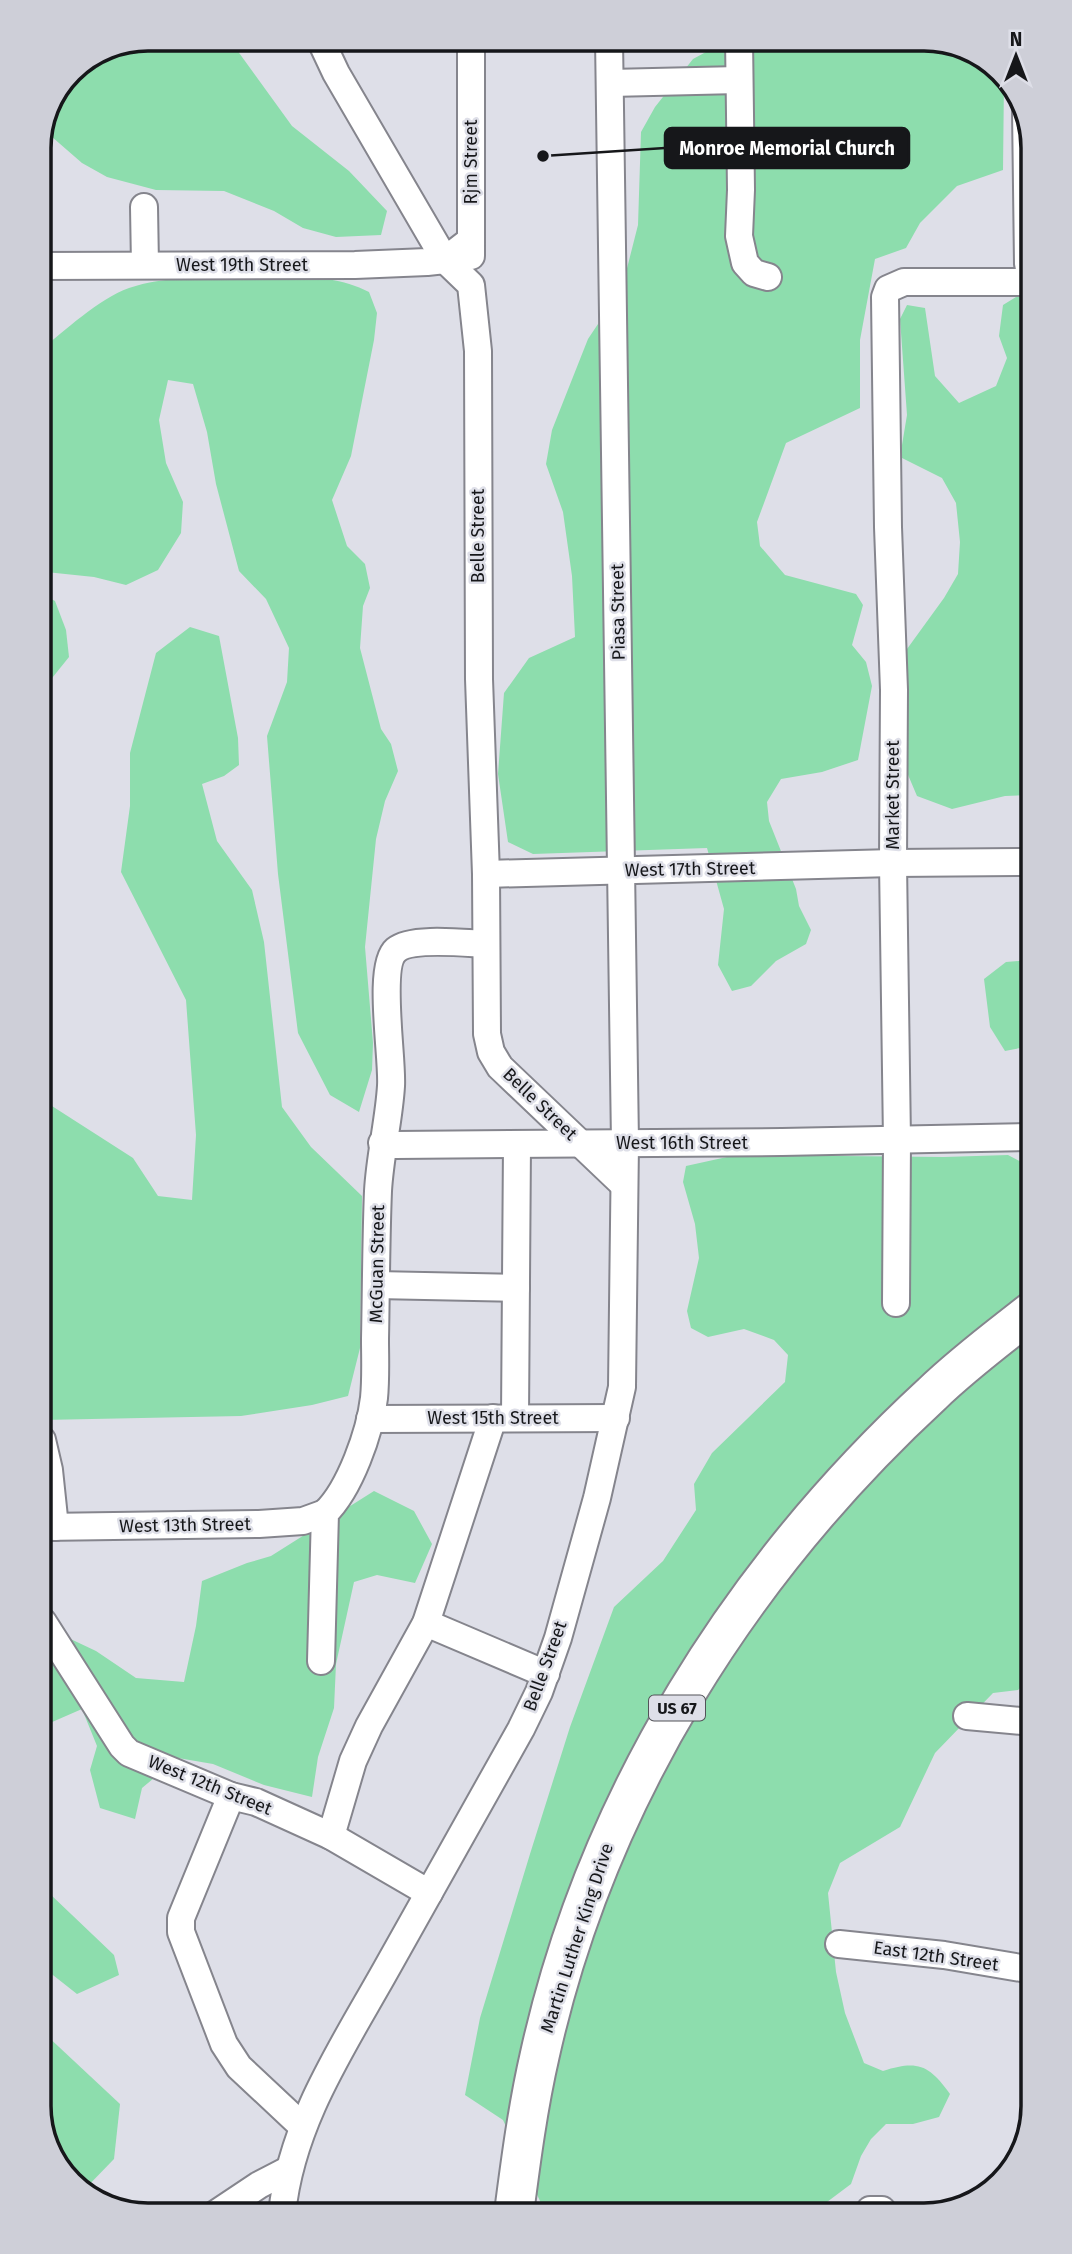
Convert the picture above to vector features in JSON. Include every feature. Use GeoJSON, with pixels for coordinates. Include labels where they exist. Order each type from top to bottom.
{"type":"FeatureCollection","features":[{"type":"Feature","properties":{"kind":"highway","name":"Martin Luther King Drive"},"geometry":{"type":"LineString","coordinates":[[515,2203],[527,2118],[540,2052],[556,1994],[611,1835],[668,1722],[740,1610],[838,1488],[931,1394],[1021,1319]]}},
{"type":"Feature","properties":{"kind":"street"},"geometry":{"type":"LineString","coordinates":[[326,51],[445,260],[471,285]]}},
{"type":"Feature","properties":{"kind":"street","name":"Rjm Street"},"geometry":{"type":"LineString","coordinates":[[471,51],[471,285]]}},
{"type":"Feature","properties":{"kind":"street","name":"Piasa Street"},"geometry":{"type":"LineString","coordinates":[[610,51],[624,1185]]}},
{"type":"Feature","properties":{"kind":"street"},"geometry":{"type":"LineString","coordinates":[[739,51],[739,236],[745,263],[754,273],[768,277]]}},
{"type":"Feature","properties":{"kind":"street"},"geometry":{"type":"LineString","coordinates":[[610,83],[739,80]]}},
{"type":"Feature","properties":{"kind":"street"},"geometry":{"type":"LineString","coordinates":[[144,207],[145,265]]}},
{"type":"Feature","properties":{"kind":"street"},"geometry":{"type":"LineString","coordinates":[[445,260],[471,240]]}},
{"type":"Feature","properties":{"kind":"street","name":"West 19th Street"},"geometry":{"type":"LineString","coordinates":[[51,265],[355,265],[445,260]]}},
{"type":"Feature","properties":{"kind":"street","name":"Market Street"},"geometry":{"type":"LineString","coordinates":[[896,1303],[894,690],[885,297],[894,284],[904,282],[1021,282]]}},
{"type":"Feature","properties":{"kind":"street","name":"Belle Street"},"geometry":{"type":"LineString","coordinates":[[284,2203],[288,2170],[302,2126],[326,2078],[521,1729],[546,1674],[590,1524],[622,1387],[624,1185],[508,1075],[491,1052],[485,1008],[486,874],[479,678],[478,351],[471,285]]}},
{"type":"Feature","properties":{"kind":"street","name":"West 17th Street"},"geometry":{"type":"LineString","coordinates":[[486,874],[1021,862]]}},
{"type":"Feature","properties":{"kind":"street","name":"McGuan Street"},"geometry":{"type":"LineString","coordinates":[[325,1513],[339,1496],[352,1468],[370,1419],[374,1398],[378,1191],[391,1085],[388,968],[393,952],[407,944],[485,944]]}},
{"type":"Feature","properties":{"kind":"street","name":"West 16th Street"},"geometry":{"type":"LineString","coordinates":[[382,1143],[581,1144],[1021,1136]]}},
{"type":"Feature","properties":{"kind":"street"},"geometry":{"type":"LineString","coordinates":[[331,1836],[353,1761],[369,1726],[426,1623],[504,1418],[516,1288],[517,1144]]}},
{"type":"Feature","properties":{"kind":"street"},"geometry":{"type":"LineString","coordinates":[[376,1285],[516,1288]]}},
{"type":"Feature","properties":{"kind":"street","name":"West 15th Street"},"geometry":{"type":"LineString","coordinates":[[370,1419],[616,1419]]}},
{"type":"Feature","properties":{"kind":"street"},"geometry":{"type":"LineString","coordinates":[[321,1661],[325,1513]]}},
{"type":"Feature","properties":{"kind":"street","name":"West 13th Street"},"geometry":{"type":"LineString","coordinates":[[51,1527],[259,1524],[303,1521],[325,1513]]}},
{"type":"Feature","properties":{"kind":"street"},"geometry":{"type":"LineString","coordinates":[[426,1623],[546,1674]]}},
{"type":"Feature","properties":{"kind":"street","name":"West 12th Street"},"geometry":{"type":"LineString","coordinates":[[51,1635],[129,1753],[232,1796],[256,1802],[331,1836],[429,1893]]}},
{"type":"Feature","properties":{"kind":"street"},"geometry":{"type":"LineString","coordinates":[[967,1716],[1021,1721]]}},
{"type":"Feature","properties":{"kind":"street"},"geometry":{"type":"LineString","coordinates":[[232,1796],[181,1918],[181,1932],[184,1946],[224,2044],[239,2067],[302,2126]]}},
{"type":"Feature","properties":{"kind":"street","name":"East 12th Street"},"geometry":{"type":"LineString","coordinates":[[839,1944],[944,1955],[1021,1968]]}},
{"type":"Feature","properties":{"kind":"street"},"geometry":{"type":"LineString","coordinates":[[232,2203],[288,2170]]}},
{"type":"Feature","properties":{"kind":"green space"},"geometry":{"type":"Polygon","coordinates":[[[238,51],[292,126],[349,171],[387,211],[381,235],[336,237],[303,228],[274,211],[224,191],[156,190],[107,177],[82,163],[52,137],[61,105],[71,89],[94,67],[129,53],[238,51]]]}},
{"type":"Feature","properties":{"kind":"green space"},"geometry":{"type":"Polygon","coordinates":[[[708,51],[931,51],[955,56],[978,67],[981,69],[981,91],[1004,93],[1003,170],[957,186],[920,223],[906,248],[875,259],[860,340],[860,408],[786,443],[757,522],[760,546],[785,575],[856,594],[863,605],[852,645],[866,662],[872,686],[858,760],[822,772],[781,779],[767,802],[769,821],[796,889],[799,906],[811,930],[806,944],[776,961],[751,986],[732,991],[718,965],[724,909],[707,848],[533,854],[508,842],[498,774],[504,693],[529,658],[575,637],[572,576],[563,512],[546,464],[552,430],[588,339],[622,288],[638,225],[641,132],[655,107],[693,59],[708,51]]]}},
{"type":"Feature","properties":{"kind":"green space"},"geometry":{"type":"Polygon","coordinates":[[[291,276],[339,281],[369,292],[377,313],[351,456],[332,500],[347,546],[365,564],[370,588],[363,606],[360,648],[381,729],[391,744],[398,771],[385,801],[376,839],[365,947],[373,1043],[372,1070],[359,1112],[330,1095],[298,1033],[278,874],[267,736],[287,682],[289,648],[266,599],[239,571],[216,484],[207,432],[193,384],[168,380],[159,420],[166,463],[183,502],[181,533],[158,570],[126,585],[94,577],[51,573],[51,341],[94,307],[117,293],[143,284],[200,278],[291,276]]]}},
{"type":"Feature","properties":{"kind":"green space"},"geometry":{"type":"Polygon","coordinates":[[[1021,295],[1021,795],[1005,796],[952,809],[917,796],[903,763],[907,649],[958,574],[960,542],[956,503],[942,478],[900,457],[907,415],[900,319],[907,305],[925,308],[935,376],[959,403],[996,386],[1007,358],[999,336],[1003,305],[1021,295]]]}},
{"type":"Feature","properties":{"kind":"green space"},"geometry":{"type":"Polygon","coordinates":[[[51,599],[55,601],[66,630],[69,657],[51,679],[51,599]]]}},
{"type":"Feature","properties":{"kind":"green space"},"geometry":{"type":"Polygon","coordinates":[[[190,627],[219,636],[238,738],[239,765],[224,776],[202,784],[217,841],[252,890],[264,942],[282,1107],[311,1147],[362,1196],[360,1348],[348,1396],[312,1405],[241,1416],[51,1420],[51,1105],[133,1158],[158,1196],[192,1200],[196,1135],[186,1000],[121,872],[130,806],[130,753],[156,653],[190,627]]]}},
{"type":"Feature","properties":{"kind":"green space"},"geometry":{"type":"Polygon","coordinates":[[[1021,961],[1021,1048],[1005,1051],[990,1027],[984,979],[1006,962],[1021,961]]]}},
{"type":"Feature","properties":{"kind":"green space"},"geometry":{"type":"Polygon","coordinates":[[[736,1155],[1008,1155],[1021,1162],[1021,1687],[1018,1690],[993,1693],[935,1753],[900,1827],[840,1863],[828,1893],[836,1972],[845,2013],[864,2063],[883,2071],[914,2066],[929,2071],[950,2094],[939,2117],[913,2124],[886,2124],[871,2139],[861,2156],[851,2184],[826,2203],[541,2203],[503,2120],[465,2095],[480,2018],[570,1727],[614,1607],[663,1561],[696,1510],[694,1484],[712,1453],[785,1382],[788,1355],[774,1340],[744,1329],[708,1337],[691,1328],[687,1311],[699,1258],[695,1224],[683,1182],[686,1166],[736,1155]]]}},
{"type":"Feature","properties":{"kind":"green space"},"geometry":{"type":"Polygon","coordinates":[[[374,1491],[414,1511],[432,1544],[415,1583],[377,1575],[354,1582],[336,1664],[334,1708],[318,1757],[312,1797],[264,1785],[213,1764],[178,1758],[142,1788],[135,1819],[100,1808],[90,1770],[97,1746],[82,1709],[51,1723],[51,1630],[96,1651],[136,1678],[184,1682],[202,1581],[271,1556],[374,1491]]]}},
{"type":"Feature","properties":{"kind":"green space"},"geometry":{"type":"Polygon","coordinates":[[[51,1895],[114,1955],[119,1975],[77,1994],[51,1974],[51,1895]]]}},
{"type":"Feature","properties":{"kind":"green space"},"geometry":{"type":"Polygon","coordinates":[[[51,2040],[120,2104],[114,2159],[90,2184],[79,2175],[64,2155],[53,2125],[51,2040]]]}},
{"type":"Feature","properties":{"kind":"place","name":"Monroe Memorial Church"},"geometry":{"type":"Point","coordinates":[543,156]}}]}
